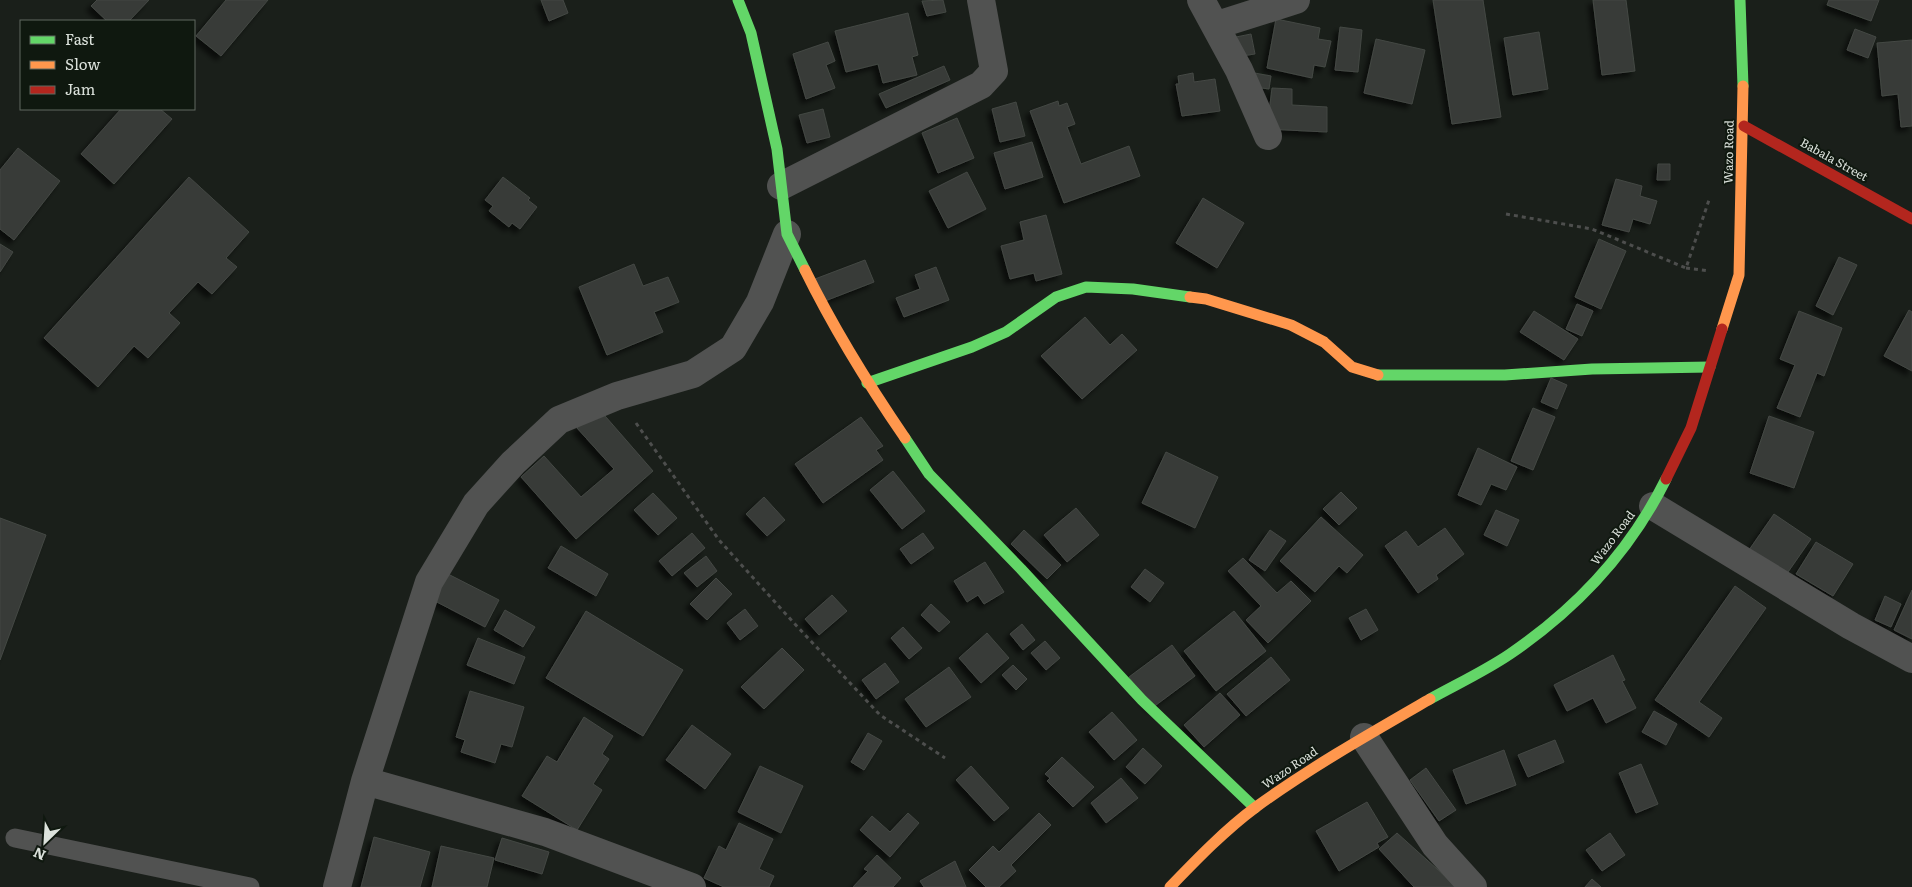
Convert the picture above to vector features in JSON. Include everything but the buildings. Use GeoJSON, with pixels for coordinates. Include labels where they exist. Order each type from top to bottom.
{"type":"FeatureCollection","features":[{"type":"Feature","properties":{"kind":"street"},"geometry":{"type":"LineString","coordinates":[[738,0],[755,52],[777,148],[787,234],[829,319],[868,383],[929,474],[1021,569],[1142,700],[1256,808]]}},
{"type":"Feature","properties":{"kind":"street"},"geometry":{"type":"LineString","coordinates":[[781,186],[981,85],[994,71],[981,0]]}},
{"type":"Feature","properties":{"kind":"street"},"geometry":{"type":"LineString","coordinates":[[1201,0],[1217,25],[1268,136]]}},
{"type":"Feature","properties":{"kind":"street"},"geometry":{"type":"LineString","coordinates":[[1217,25],[1296,0]]}},
{"type":"Feature","properties":{"kind":"street","name":"Wazo Road"},"geometry":{"type":"LineString","coordinates":[[1170,887],[1204,851],[1256,808],[1364,737],[1510,654],[1567,610],[1611,566],[1653,506],[1691,428],[1739,275],[1744,126],[1743,47],[1740,0]]}},
{"type":"Feature","properties":{"kind":"street","name":"Babala Street"},"geometry":{"type":"LineString","coordinates":[[1744,126],[1912,219]]}},
{"type":"Feature","properties":{"kind":"street"},"geometry":{"type":"LineString","coordinates":[[338,887],[365,781],[430,582],[476,504],[513,463],[559,420],[616,396],[694,374],[733,348],[760,302],[787,234]]}},
{"type":"Feature","properties":{"kind":"street"},"geometry":{"type":"LineString","coordinates":[[868,383],[998,336],[1056,298],[1086,287],[1134,289],[1206,299],[1291,325],[1324,342],[1352,367],[1382,376],[1505,375],[1592,369],[1710,367]]}},
{"type":"Feature","properties":{"kind":"street"},"geometry":{"type":"LineString","coordinates":[[1653,506],[1851,626],[1912,660]]}},
{"type":"Feature","properties":{"kind":"street"},"geometry":{"type":"LineString","coordinates":[[1364,737],[1435,845],[1474,887]]}},
{"type":"Feature","properties":{"kind":"street"},"geometry":{"type":"LineString","coordinates":[[365,781],[545,832],[692,887]]}},
{"type":"Feature","properties":{"kind":"lane"},"geometry":{"type":"LineString","coordinates":[[15,838],[250,887]]}},
{"type":"Feature","properties":{"kind":"path"},"geometry":{"type":"LineString","coordinates":[[1506,214],[1592,229],[1686,268],[1712,194]]}},
{"type":"Feature","properties":{"kind":"path"},"geometry":{"type":"LineString","coordinates":[[616,396],[719,540],[787,615],[880,715],[945,758]]}},
{"type":"Feature","properties":{"kind":"traffic: fast"},"geometry":{"type":"LineString","coordinates":[[738,0],[751,33],[777,149],[787,234],[805,270]]}},
{"type":"Feature","properties":{"kind":"traffic: fast"},"geometry":{"type":"LineString","coordinates":[[1740,0],[1743,86]]}},
{"type":"Feature","properties":{"kind":"traffic: fast"},"geometry":{"type":"LineString","coordinates":[[867,383],[972,347],[1006,332],[1056,297],[1086,287],[1133,289],[1190,297]]}},
{"type":"Feature","properties":{"kind":"traffic: fast"},"geometry":{"type":"LineString","coordinates":[[1378,375],[1505,375],[1592,369],[1710,367]]}},
{"type":"Feature","properties":{"kind":"traffic: fast"},"geometry":{"type":"LineString","coordinates":[[905,438],[929,474],[1021,569],[1142,700],[1255,808]]}},
{"type":"Feature","properties":{"kind":"traffic: fast"},"geometry":{"type":"LineString","coordinates":[[1430,699],[1510,654],[1557,618],[1579,598],[1619,554],[1652,505],[1666,479]]}},
{"type":"Feature","properties":{"kind":"traffic: slow"},"geometry":{"type":"LineString","coordinates":[[1722,329],[1739,275],[1743,86]]}},
{"type":"Feature","properties":{"kind":"traffic: slow"},"geometry":{"type":"LineString","coordinates":[[805,270],[852,356],[905,438]]}},
{"type":"Feature","properties":{"kind":"traffic: slow"},"geometry":{"type":"LineString","coordinates":[[1190,297],[1206,299],[1291,325],[1324,342],[1352,367],[1378,375]]}},
{"type":"Feature","properties":{"kind":"traffic: slow"},"geometry":{"type":"LineString","coordinates":[[1170,887],[1222,835],[1256,807],[1320,764],[1430,699]]}},
{"type":"Feature","properties":{"kind":"traffic: jam"},"geometry":{"type":"LineString","coordinates":[[1744,126],[1912,219]]}},
{"type":"Feature","properties":{"kind":"traffic: jam"},"geometry":{"type":"LineString","coordinates":[[1666,479],[1691,428],[1722,329]]}}]}
